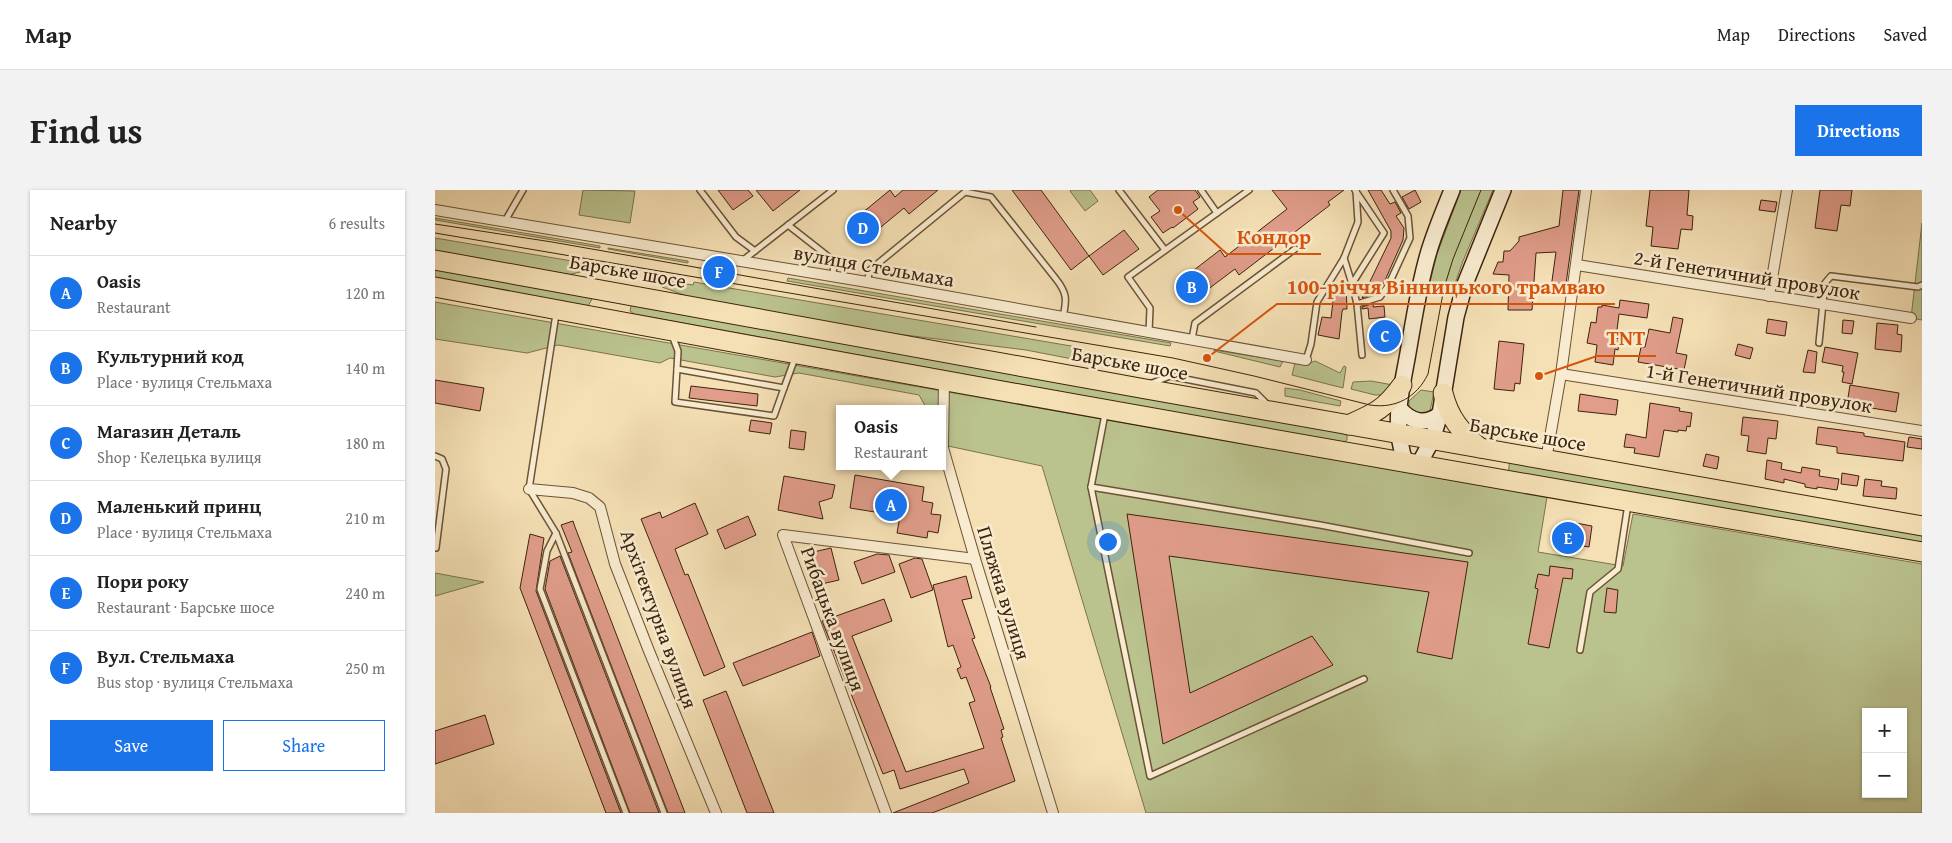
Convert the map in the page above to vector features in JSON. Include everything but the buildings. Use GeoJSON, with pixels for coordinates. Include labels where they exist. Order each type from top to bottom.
{"type":"FeatureCollection","features":[{"type":"Feature","properties":{"kind":"highway","name":"Барське шосе"},"geometry":{"type":"LineString","coordinates":[[435,260],[1140,388],[1922,526]]}},
{"type":"Feature","properties":{"kind":"highway"},"geometry":{"type":"LineString","coordinates":[[435,287],[796,354],[1922,552]]}},
{"type":"Feature","properties":{"kind":"highway"},"geometry":{"type":"LineString","coordinates":[[608,318],[612,291]]}},
{"type":"Feature","properties":{"kind":"highway"},"geometry":{"type":"LineString","coordinates":[[1343,451],[1353,445],[1355,440],[1355,434],[1348,425],[1374,414],[1385,406],[1403,385]]}},
{"type":"Feature","properties":{"kind":"highway"},"geometry":{"type":"LineString","coordinates":[[1443,393],[1447,409],[1457,425],[1476,447],[1467,449],[1460,458],[1460,463],[1466,473]]}},
{"type":"Feature","properties":{"kind":"main road"},"geometry":{"type":"LineString","coordinates":[[1449,191],[1429,250],[1419,294],[1399,408],[1399,442],[1412,463],[1432,440],[1440,414],[1456,317],[1463,291],[1472,264],[1503,190]]}},
{"type":"Feature","properties":{"kind":"main road"},"geometry":{"type":"LineString","coordinates":[[1399,408],[1408,418],[1421,422],[1428,421],[1440,414]]}},
{"type":"Feature","properties":{"kind":"street"},"geometry":{"type":"LineString","coordinates":[[1546,460],[1561,374],[1586,190]]}},
{"type":"Feature","properties":{"kind":"street"},"geometry":{"type":"LineString","coordinates":[[1769,296],[1787,190]]}},
{"type":"Feature","properties":{"kind":"street","name":"вулиця Стельмаха"},"geometry":{"type":"LineString","coordinates":[[435,210],[833,276],[1306,360]]}},
{"type":"Feature","properties":{"kind":"street","name":"2-й Генетичний провулок"},"geometry":{"type":"LineString","coordinates":[[1577,265],[1911,318]]}},
{"type":"Feature","properties":{"kind":"street","name":"1-й Генетичний провулок"},"geometry":{"type":"LineString","coordinates":[[1561,374],[1922,431]]}},
{"type":"Feature","properties":{"kind":"street","name":"Пляжна вулиця"},"geometry":{"type":"LineString","coordinates":[[944,380],[944,405]]}},
{"type":"Feature","properties":{"kind":"street","name":"Пляжна вулиця"},"geometry":{"type":"LineString","coordinates":[[946,458],[1053,813]]}},
{"type":"Feature","properties":{"kind":"street","name":"Архітектурна вулиця"},"geometry":{"type":"LineString","coordinates":[[529,489],[573,493],[589,498],[600,507],[615,564],[716,813]]}},
{"type":"Feature","properties":{"kind":"street","name":"Рибацька вулиця"},"geometry":{"type":"LineString","coordinates":[[886,813],[783,535],[975,559]]}},
{"type":"Feature","properties":{"kind":"lane"},"geometry":{"type":"LineString","coordinates":[[505,221],[523,190]]}},
{"type":"Feature","properties":{"kind":"lane"},"geometry":{"type":"LineString","coordinates":[[700,190],[736,237],[755,251]]}},
{"type":"Feature","properties":{"kind":"lane"},"geometry":{"type":"LineString","coordinates":[[742,261],[833,190]]}},
{"type":"Feature","properties":{"kind":"lane"},"geometry":{"type":"LineString","coordinates":[[1119,190],[1165,250]]}},
{"type":"Feature","properties":{"kind":"lane"},"geometry":{"type":"LineString","coordinates":[[1201,190],[1217,213]]}},
{"type":"Feature","properties":{"kind":"lane"},"geometry":{"type":"LineString","coordinates":[[1149,332],[1150,308],[1128,277],[1249,190]]}},
{"type":"Feature","properties":{"kind":"lane"},"geometry":{"type":"LineString","coordinates":[[1352,284],[1384,233],[1355,190]]}},
{"type":"Feature","properties":{"kind":"lane"},"geometry":{"type":"LineString","coordinates":[[1306,360],[1311,344],[1317,302],[1344,258],[1358,222],[1355,190]]}},
{"type":"Feature","properties":{"kind":"lane"},"geometry":{"type":"LineString","coordinates":[[1357,304],[1380,297],[1388,286],[1410,238],[1408,216],[1393,190]]}},
{"type":"Feature","properties":{"kind":"lane"},"geometry":{"type":"LineString","coordinates":[[867,282],[869,270],[965,192],[991,197],[1064,289],[1067,302],[1063,316]]}},
{"type":"Feature","properties":{"kind":"lane"},"geometry":{"type":"LineString","coordinates":[[788,225],[834,261],[833,276]]}},
{"type":"Feature","properties":{"kind":"lane"},"geometry":{"type":"LineString","coordinates":[[1192,339],[1195,323],[1295,249]]}},
{"type":"Feature","properties":{"kind":"lane"},"geometry":{"type":"LineString","coordinates":[[1344,258],[1357,304],[1362,355]]}},
{"type":"Feature","properties":{"kind":"lane"},"geometry":{"type":"LineString","coordinates":[[1819,343],[1825,283],[1831,276],[1918,287],[1922,285]]}},
{"type":"Feature","properties":{"kind":"lane"},"geometry":{"type":"LineString","coordinates":[[557,310],[529,489],[556,533],[664,813]]}},
{"type":"Feature","properties":{"kind":"lane"},"geometry":{"type":"LineString","coordinates":[[670,330],[678,351],[675,402],[774,416],[796,354]]}},
{"type":"Feature","properties":{"kind":"lane"},"geometry":{"type":"LineString","coordinates":[[677,370],[784,388]]}},
{"type":"Feature","properties":{"kind":"lane"},"geometry":{"type":"LineString","coordinates":[[1106,409],[1091,487],[1151,776],[1364,679]]}},
{"type":"Feature","properties":{"kind":"lane"},"geometry":{"type":"LineString","coordinates":[[435,456],[441,459],[446,470],[437,548]]}},
{"type":"Feature","properties":{"kind":"lane"},"geometry":{"type":"LineString","coordinates":[[1091,487],[1320,525],[1469,553]]}},
{"type":"Feature","properties":{"kind":"lane"},"geometry":{"type":"LineString","coordinates":[[1580,650],[1590,592],[1618,569],[1628,501]]}},
{"type":"Feature","properties":{"kind":"lane"},"geometry":{"type":"LineString","coordinates":[[556,533],[547,551],[540,589],[626,813]]}},
{"type":"Feature","properties":{"kind":"green space"},"geometry":{"type":"Polygon","coordinates":[[[583,190],[635,191],[630,223],[579,215],[583,190]]]}},
{"type":"Feature","properties":{"kind":"green space"},"geometry":{"type":"Polygon","coordinates":[[[1090,190],[1098,201],[1085,211],[1070,191],[1090,190]]]}},
{"type":"Feature","properties":{"kind":"green space"},"geometry":{"type":"Polygon","coordinates":[[[1461,190],[1493,190],[1451,295],[1428,290],[1437,254],[1461,190]]]}},
{"type":"Feature","properties":{"kind":"green space"},"geometry":{"type":"Polygon","coordinates":[[[435,218],[600,246],[600,248],[435,220],[435,218]]]}},
{"type":"Feature","properties":{"kind":"green space"},"geometry":{"type":"Polygon","coordinates":[[[1922,223],[1922,320],[1911,318],[1922,223]]]}},
{"type":"Feature","properties":{"kind":"green space"},"geometry":{"type":"Polygon","coordinates":[[[435,238],[590,264],[588,270],[568,275],[435,252],[435,238]]]}},
{"type":"Feature","properties":{"kind":"green space"},"geometry":{"type":"Polygon","coordinates":[[[608,249],[688,261],[688,263],[608,249]]]}},
{"type":"Feature","properties":{"kind":"green space"},"geometry":{"type":"Polygon","coordinates":[[[435,267],[589,295],[592,299],[588,306],[435,279],[435,267]]]}},
{"type":"Feature","properties":{"kind":"green space"},"geometry":{"type":"Polygon","coordinates":[[[788,278],[1171,343],[1170,346],[787,281],[788,278]]]}},
{"type":"Feature","properties":{"kind":"green space"},"geometry":{"type":"Polygon","coordinates":[[[663,280],[693,285],[694,282],[1083,348],[1082,352],[1132,360],[1129,364],[1119,368],[1026,350],[889,333],[695,299],[662,287],[663,280]]]}},
{"type":"Feature","properties":{"kind":"green space"},"geometry":{"type":"Polygon","coordinates":[[[435,302],[1547,497],[1538,552],[1623,566],[1633,514],[1922,564],[1922,813],[1146,813],[1042,466],[948,446],[946,442],[946,405],[925,405],[919,395],[799,373],[775,377],[670,358],[660,363],[558,345],[527,353],[435,339],[435,302]]]}},
{"type":"Feature","properties":{"kind":"green space"},"geometry":{"type":"Polygon","coordinates":[[[636,304],[1344,432],[1347,435],[1347,440],[1342,443],[634,314],[630,311],[631,306],[636,304]]]}},
{"type":"Feature","properties":{"kind":"green space"},"geometry":{"type":"Polygon","coordinates":[[[1214,350],[1283,361],[1280,367],[1214,350]]]}},
{"type":"Feature","properties":{"kind":"green space"},"geometry":{"type":"Polygon","coordinates":[[[1315,361],[1340,373],[1344,366],[1346,367],[1343,388],[1292,375],[1295,363],[1305,365],[1315,361]]]}},
{"type":"Feature","properties":{"kind":"green space"},"geometry":{"type":"Polygon","coordinates":[[[1371,381],[1393,385],[1386,395],[1375,395],[1351,389],[1353,382],[1371,381]]]}},
{"type":"Feature","properties":{"kind":"green space"},"geometry":{"type":"Polygon","coordinates":[[[1285,388],[1341,401],[1340,406],[1285,396],[1285,388]]]}},
{"type":"Feature","properties":{"kind":"green space"},"geometry":{"type":"Polygon","coordinates":[[[1421,390],[1434,392],[1430,411],[1422,417],[1409,408],[1409,401],[1421,390]]]}},
{"type":"Feature","properties":{"kind":"green space"},"geometry":{"type":"Polygon","coordinates":[[[1510,453],[1922,526],[1922,552],[1508,480],[1510,453]]]}},
{"type":"Feature","properties":{"kind":"green space"},"geometry":{"type":"Polygon","coordinates":[[[435,573],[484,582],[435,596],[435,573]]]}},
{"type":"Feature","properties":{"kind":"tram line"},"geometry":{"type":"LineString","coordinates":[[435,233],[1173,358],[1380,406],[1405,400],[1418,389],[1428,374],[1444,288],[1453,259],[1481,190]]}},
{"type":"Feature","properties":{"kind":"tram line"},"geometry":{"type":"LineString","coordinates":[[435,224],[552,242],[1036,327]]}},
{"type":"Feature","properties":{"kind":"place","name":"Кондор"},"geometry":{"type":"Point","coordinates":[1178,210]}},
{"type":"Feature","properties":{"kind":"place","name":"Маленький принц"},"geometry":{"type":"Point","coordinates":[863,228]}},
{"type":"Feature","properties":{"kind":"place","name":"Вул. Стельмаха"},"geometry":{"type":"Point","coordinates":[719,272]}},
{"type":"Feature","properties":{"kind":"place","name":"Культурний код"},"geometry":{"type":"Point","coordinates":[1192,287]}},
{"type":"Feature","properties":{"kind":"place","name":"Магазин Деталь"},"geometry":{"type":"Point","coordinates":[1385,336]}},
{"type":"Feature","properties":{"kind":"place","name":"100-річчя Вінницького трамваю"},"geometry":{"type":"Point","coordinates":[1207,358]}},
{"type":"Feature","properties":{"kind":"place","name":"TNT"},"geometry":{"type":"Point","coordinates":[1539,376]}},
{"type":"Feature","properties":{"kind":"place","name":"Oasis"},"geometry":{"type":"Point","coordinates":[891,505]}},
{"type":"Feature","properties":{"kind":"place","name":"Пори року"},"geometry":{"type":"Point","coordinates":[1568,538]}}]}
